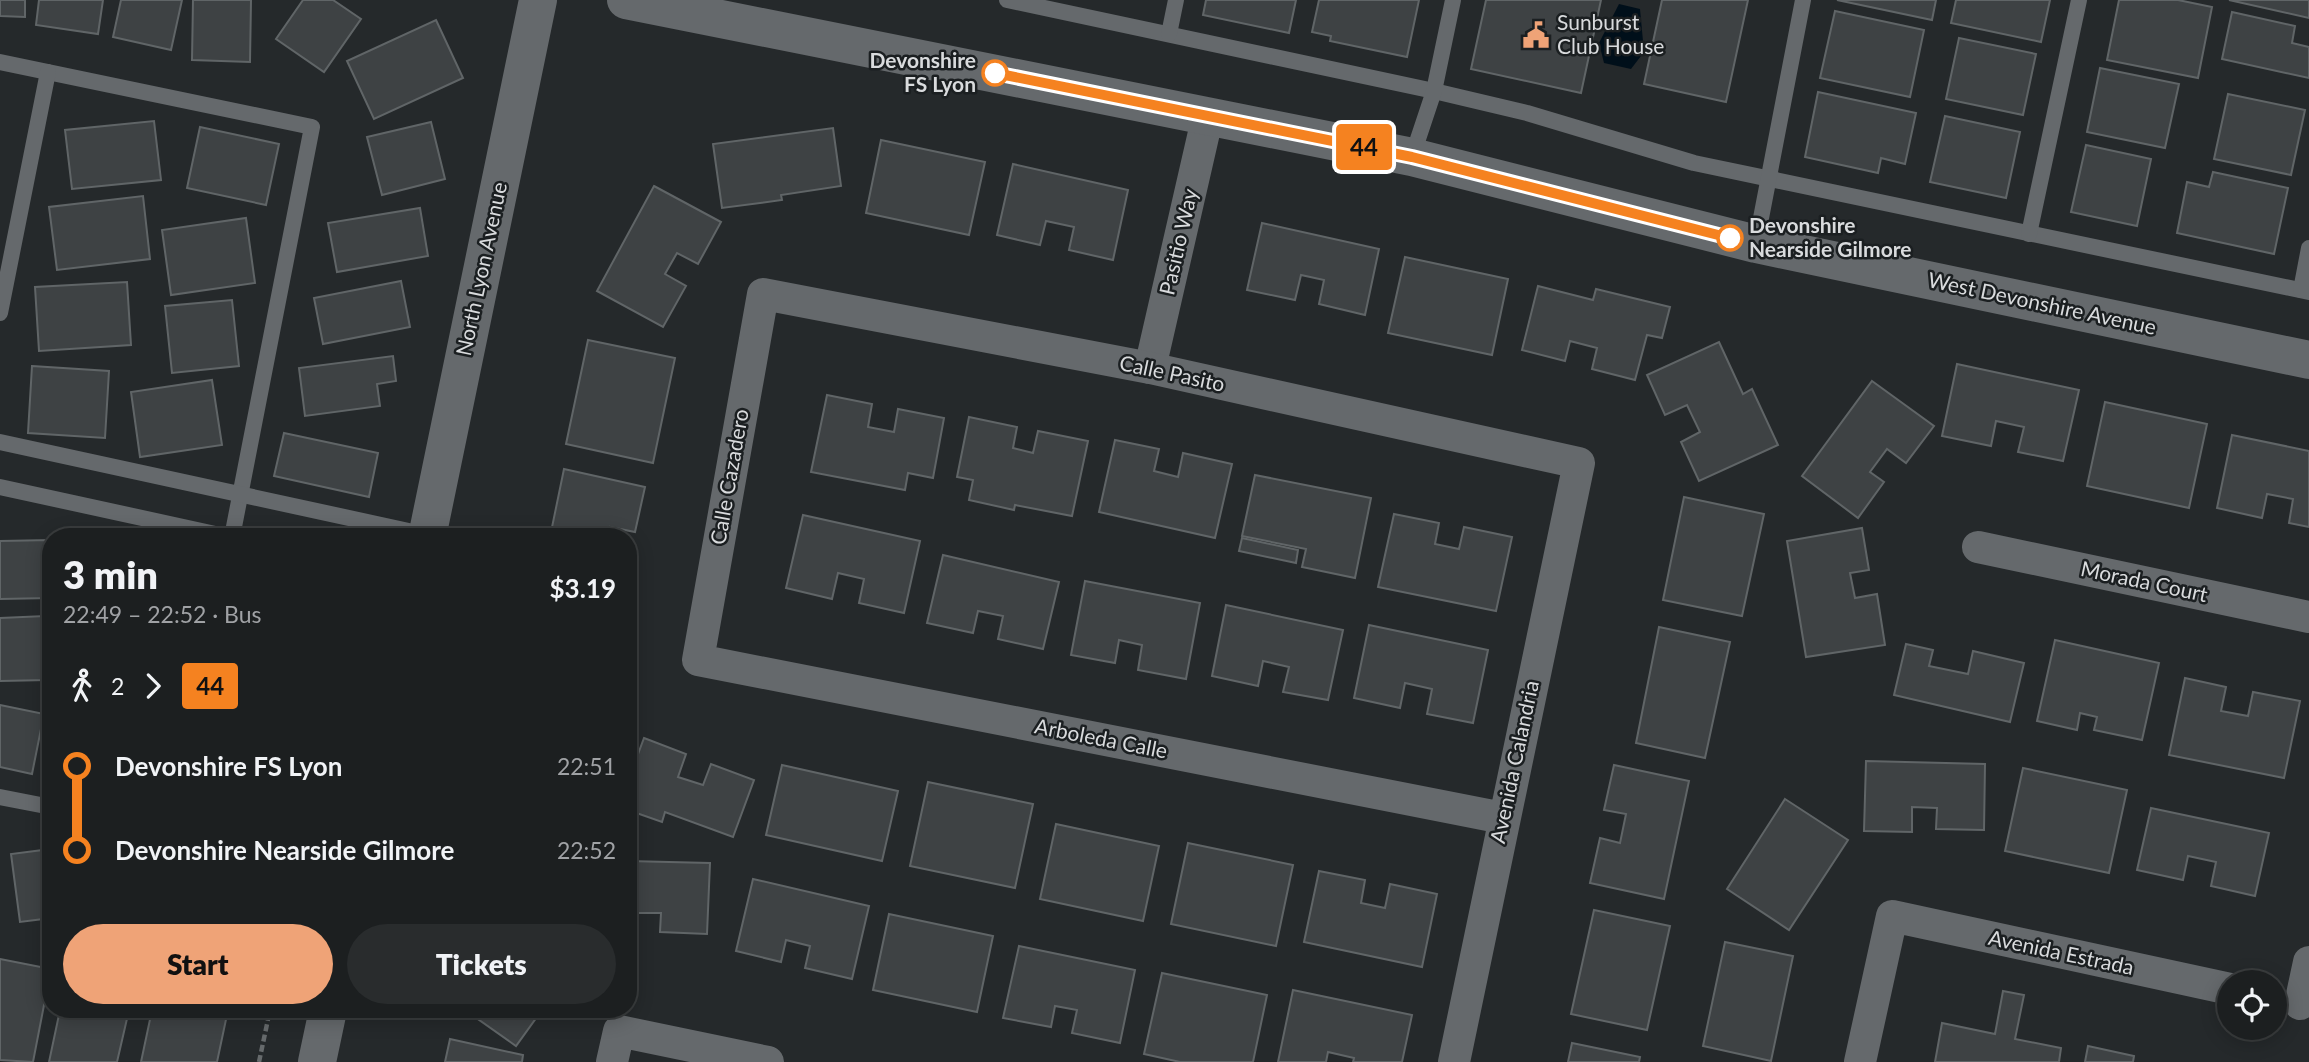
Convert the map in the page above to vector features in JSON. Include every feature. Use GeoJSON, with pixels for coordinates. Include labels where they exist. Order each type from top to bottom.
{"type":"FeatureCollection","features":[{"type":"Feature","properties":{"kind":"street","name":"North Lyon Avenue"},"geometry":{"type":"LineString","coordinates":[[429,528],[538,0]]}},
{"type":"Feature","properties":{"kind":"street","name":"West Devonshire Avenue"},"geometry":{"type":"LineString","coordinates":[[626,0],[1412,157],[1756,244],[2309,360]]}},
{"type":"Feature","properties":{"kind":"street","name":"Pasitio Way"},"geometry":{"type":"LineString","coordinates":[[1150,368],[1208,115]]}},
{"type":"Feature","properties":{"kind":"street","name":"Calle Pasito"},"geometry":{"type":"LineString","coordinates":[[763,294],[1150,368],[1579,463]]}},
{"type":"Feature","properties":{"kind":"street","name":"Calle Cazadero"},"geometry":{"type":"LineString","coordinates":[[698,660],[763,294]]}},
{"type":"Feature","properties":{"kind":"street","name":"Avenida Calandria"},"geometry":{"type":"LineString","coordinates":[[1454,1062],[1579,463]]}},
{"type":"Feature","properties":{"kind":"street","name":"Morada Court"},"geometry":{"type":"LineString","coordinates":[[1978,547],[2309,617]]}},
{"type":"Feature","properties":{"kind":"street","name":"Arboleda Calle"},"geometry":{"type":"LineString","coordinates":[[698,660],[1503,818]]}},
{"type":"Feature","properties":{"kind":"street","name":"Avenida Estrada"},"geometry":{"type":"LineString","coordinates":[[1860,1062],[1892,916],[2217,986]]}},
{"type":"Feature","properties":{"kind":"street"},"geometry":{"type":"LineString","coordinates":[[2295,1002],[2309,962]]}},
{"type":"Feature","properties":{"kind":"street"},"geometry":{"type":"LineString","coordinates":[[317,1062],[326,1018]]}},
{"type":"Feature","properties":{"kind":"street"},"geometry":{"type":"LineString","coordinates":[[612,1062],[619,1031],[768,1062]]}},
{"type":"Feature","properties":{"kind":"lane"},"geometry":{"type":"LineString","coordinates":[[1007,0],[1527,113],[1694,163],[2305,291],[2309,248]]}},
{"type":"Feature","properties":{"kind":"lane"},"geometry":{"type":"LineString","coordinates":[[1169,34],[1176,0]]}},
{"type":"Feature","properties":{"kind":"lane"},"geometry":{"type":"LineString","coordinates":[[1412,157],[1434,91],[1453,0]]}},
{"type":"Feature","properties":{"kind":"lane"},"geometry":{"type":"LineString","coordinates":[[1756,244],[1803,0]]}},
{"type":"Feature","properties":{"kind":"lane"},"geometry":{"type":"LineString","coordinates":[[2029,234],[2079,0]]}},
{"type":"Feature","properties":{"kind":"lane"},"geometry":{"type":"LineString","coordinates":[[0,62],[312,127],[232,528]]}},
{"type":"Feature","properties":{"kind":"lane"},"geometry":{"type":"LineString","coordinates":[[0,313],[48,72]]}},
{"type":"Feature","properties":{"kind":"lane"},"geometry":{"type":"LineString","coordinates":[[0,442],[390,528]]}},
{"type":"Feature","properties":{"kind":"lane"},"geometry":{"type":"LineString","coordinates":[[0,486],[189,528]]}},
{"type":"Feature","properties":{"kind":"lane"},"geometry":{"type":"LineString","coordinates":[[0,797],[42,805]]}},
{"type":"Feature","properties":{"kind":"path"},"geometry":{"type":"LineString","coordinates":[[259,1062],[268,1018]]}},
{"type":"Feature","properties":{"kind":"water"},"geometry":{"type":"Polygon","coordinates":[[[1619,4],[1640,9],[1644,52],[1631,69],[1604,63],[1599,43],[1619,4]]]}},
{"type":"Feature","properties":{"kind":"building"},"geometry":{"type":"Polygon","coordinates":[[[0,0],[25,0],[25,17],[0,16],[0,0]]]}},
{"type":"Feature","properties":{"kind":"building"},"geometry":{"type":"Polygon","coordinates":[[[39,0],[103,0],[98,34],[36,25],[39,0]]]}},
{"type":"Feature","properties":{"kind":"building"},"geometry":{"type":"Polygon","coordinates":[[[121,0],[182,0],[171,50],[113,37],[121,0]]]}},
{"type":"Feature","properties":{"kind":"building"},"geometry":{"type":"Polygon","coordinates":[[[193,0],[251,0],[250,62],[192,60],[193,0]]]}},
{"type":"Feature","properties":{"kind":"building"},"geometry":{"type":"Polygon","coordinates":[[[303,0],[333,0],[361,19],[324,72],[276,39],[303,0]]]}},
{"type":"Feature","properties":{"kind":"building"},"geometry":{"type":"Polygon","coordinates":[[[1206,0],[1296,0],[1289,33],[1203,15],[1206,0]]]}},
{"type":"Feature","properties":{"kind":"building"},"geometry":{"type":"Polygon","coordinates":[[[1319,0],[1419,0],[1407,57],[1330,41],[1331,36],[1312,32],[1319,0]]]}},
{"type":"Feature","properties":{"kind":"building","name":"Sunburst Club House"},"geometry":{"type":"Polygon","coordinates":[[[1486,0],[1601,0],[1581,93],[1471,69],[1486,0]]]}},
{"type":"Feature","properties":{"kind":"building","name":"Sunburst Club House"},"geometry":{"type":"Polygon","coordinates":[[[1662,0],[1748,0],[1726,102],[1644,84],[1662,0]]]}},
{"type":"Feature","properties":{"kind":"building"},"geometry":{"type":"Polygon","coordinates":[[[1837,0],[1936,0],[1932,20],[1837,0]]]}},
{"type":"Feature","properties":{"kind":"building"},"geometry":{"type":"Polygon","coordinates":[[[1956,0],[2050,0],[2041,42],[1951,23],[1956,0]]]}},
{"type":"Feature","properties":{"kind":"building"},"geometry":{"type":"Polygon","coordinates":[[[2119,0],[2178,0],[2212,7],[2198,78],[2107,60],[2119,0]]]}},
{"type":"Feature","properties":{"kind":"building"},"geometry":{"type":"Polygon","coordinates":[[[2229,0],[2309,0],[2309,18],[2229,0]]]}},
{"type":"Feature","properties":{"kind":"building"},"geometry":{"type":"Polygon","coordinates":[[[1835,11],[1924,30],[1910,97],[1820,78],[1835,11]]]}},
{"type":"Feature","properties":{"kind":"building"},"geometry":{"type":"Polygon","coordinates":[[[2232,12],[2295,26],[2292,43],[2309,47],[2309,78],[2222,59],[2232,12]]]}},
{"type":"Feature","properties":{"kind":"building"},"geometry":{"type":"Polygon","coordinates":[[[436,20],[463,78],[374,119],[347,61],[436,20]]]}},
{"type":"Feature","properties":{"kind":"building"},"geometry":{"type":"Polygon","coordinates":[[[1959,38],[2036,54],[2023,115],[1946,99],[1959,38]]]}},
{"type":"Feature","properties":{"kind":"building"},"geometry":{"type":"Polygon","coordinates":[[[2100,68],[2179,84],[2165,148],[2087,132],[2100,68]]]}},
{"type":"Feature","properties":{"kind":"building"},"geometry":{"type":"Polygon","coordinates":[[[1818,92],[1916,113],[1905,164],[1881,158],[1878,173],[1805,157],[1818,92]]]}},
{"type":"Feature","properties":{"kind":"building"},"geometry":{"type":"Polygon","coordinates":[[[2228,94],[2305,110],[2291,175],[2214,159],[2228,94]]]}},
{"type":"Feature","properties":{"kind":"building"},"geometry":{"type":"Polygon","coordinates":[[[1945,116],[2020,132],[2006,198],[1930,182],[1945,116]]]}},
{"type":"Feature","properties":{"kind":"building"},"geometry":{"type":"Polygon","coordinates":[[[154,121],[161,180],[72,189],[65,130],[154,121]]]}},
{"type":"Feature","properties":{"kind":"building"},"geometry":{"type":"Polygon","coordinates":[[[431,122],[445,179],[382,195],[367,137],[431,122]]]}},
{"type":"Feature","properties":{"kind":"building"},"geometry":{"type":"Polygon","coordinates":[[[200,127],[279,144],[266,205],[187,188],[200,127]]]}},
{"type":"Feature","properties":{"kind":"building"},"geometry":{"type":"Polygon","coordinates":[[[833,128],[841,186],[781,195],[782,200],[722,208],[713,144],[833,128]]]}},
{"type":"Feature","properties":{"kind":"building"},"geometry":{"type":"Polygon","coordinates":[[[881,140],[985,162],[969,235],[866,213],[881,140]]]}},
{"type":"Feature","properties":{"kind":"building"},"geometry":{"type":"Polygon","coordinates":[[[2086,145],[2151,159],[2137,226],[2071,212],[2086,145]]]}},
{"type":"Feature","properties":{"kind":"building"},"geometry":{"type":"Polygon","coordinates":[[[1013,164],[1128,190],[1113,260],[1069,250],[1074,227],[1046,221],[1040,245],[997,235],[1013,164]]]}},
{"type":"Feature","properties":{"kind":"building"},"geometry":{"type":"Polygon","coordinates":[[[2213,172],[2288,188],[2274,254],[2177,233],[2187,182],[2209,187],[2213,172]]]}},
{"type":"Feature","properties":{"kind":"building"},"geometry":{"type":"Polygon","coordinates":[[[654,186],[721,222],[698,264],[677,253],[665,274],[686,286],[663,327],[597,291],[654,186]]]}},
{"type":"Feature","properties":{"kind":"building"},"geometry":{"type":"Polygon","coordinates":[[[143,196],[150,259],[57,270],[49,207],[143,196]]]}},
{"type":"Feature","properties":{"kind":"building"},"geometry":{"type":"Polygon","coordinates":[[[420,208],[428,256],[337,272],[328,223],[420,208]]]}},
{"type":"Feature","properties":{"kind":"building"},"geometry":{"type":"Polygon","coordinates":[[[246,218],[255,283],[171,295],[162,230],[246,218]]]}},
{"type":"Feature","properties":{"kind":"building"},"geometry":{"type":"Polygon","coordinates":[[[1262,223],[1379,249],[1365,315],[1319,304],[1324,280],[1301,275],[1295,300],[1247,290],[1262,223]]]}},
{"type":"Feature","properties":{"kind":"building"},"geometry":{"type":"Polygon","coordinates":[[[1405,257],[1508,279],[1492,355],[1388,333],[1405,257]]]}},
{"type":"Feature","properties":{"kind":"building"},"geometry":{"type":"Polygon","coordinates":[[[401,281],[410,327],[323,344],[314,298],[401,281]]]}},
{"type":"Feature","properties":{"kind":"building"},"geometry":{"type":"Polygon","coordinates":[[[127,282],[131,345],[39,351],[35,287],[127,282]]]}},
{"type":"Feature","properties":{"kind":"building"},"geometry":{"type":"Polygon","coordinates":[[[1538,286],[1593,300],[1596,289],[1670,307],[1662,338],[1647,335],[1635,380],[1592,369],[1597,348],[1570,341],[1565,361],[1522,350],[1538,286]]]}},
{"type":"Feature","properties":{"kind":"building"},"geometry":{"type":"Polygon","coordinates":[[[232,300],[239,366],[172,373],[165,306],[232,300]]]}},
{"type":"Feature","properties":{"kind":"building"},"geometry":{"type":"Polygon","coordinates":[[[588,340],[675,358],[653,463],[566,444],[588,340]]]}},
{"type":"Feature","properties":{"kind":"building"},"geometry":{"type":"Polygon","coordinates":[[[1719,342],[1743,394],[1752,389],[1778,445],[1699,481],[1681,442],[1700,432],[1687,405],[1665,415],[1647,375],[1719,342]]]}},
{"type":"Feature","properties":{"kind":"building"},"geometry":{"type":"Polygon","coordinates":[[[393,356],[396,381],[377,384],[380,406],[305,416],[299,368],[393,356]]]}},
{"type":"Feature","properties":{"kind":"building"},"geometry":{"type":"Polygon","coordinates":[[[1957,364],[2079,390],[2063,461],[2018,452],[2024,427],[1996,421],[1991,446],[1942,436],[1957,364]]]}},
{"type":"Feature","properties":{"kind":"building"},"geometry":{"type":"Polygon","coordinates":[[[32,366],[109,371],[105,438],[28,433],[32,366]]]}},
{"type":"Feature","properties":{"kind":"building"},"geometry":{"type":"Polygon","coordinates":[[[212,380],[222,445],[140,457],[131,392],[212,380]]]}},
{"type":"Feature","properties":{"kind":"building"},"geometry":{"type":"Polygon","coordinates":[[[1872,381],[1934,426],[1906,463],[1887,449],[1870,472],[1884,482],[1858,518],[1802,476],[1872,381]]]}},
{"type":"Feature","properties":{"kind":"building"},"geometry":{"type":"Polygon","coordinates":[[[827,395],[872,404],[868,427],[894,432],[898,409],[944,418],[933,478],[908,473],[905,490],[811,472],[827,395]]]}},
{"type":"Feature","properties":{"kind":"building"},"geometry":{"type":"Polygon","coordinates":[[[2105,402],[2207,424],[2189,508],[2087,486],[2105,402]]]}},
{"type":"Feature","properties":{"kind":"building"},"geometry":{"type":"Polygon","coordinates":[[[969,417],[1017,427],[1013,448],[1033,453],[1038,431],[1088,441],[1072,516],[1015,505],[1014,510],[969,500],[973,480],[957,477],[969,417]]]}},
{"type":"Feature","properties":{"kind":"building"},"geometry":{"type":"Polygon","coordinates":[[[284,433],[378,453],[369,497],[274,476],[284,433]]]}},
{"type":"Feature","properties":{"kind":"building"},"geometry":{"type":"Polygon","coordinates":[[[2232,435],[2309,451],[2309,527],[2289,523],[2293,499],[2267,494],[2262,518],[2217,508],[2232,435]]]}},
{"type":"Feature","properties":{"kind":"building"},"geometry":{"type":"Polygon","coordinates":[[[1115,440],[1159,449],[1154,471],[1178,477],[1183,453],[1232,464],[1215,538],[1099,512],[1115,440]]]}},
{"type":"Feature","properties":{"kind":"building"},"geometry":{"type":"Polygon","coordinates":[[[564,469],[645,487],[636,528],[552,528],[564,469]]]}},
{"type":"Feature","properties":{"kind":"building"},"geometry":{"type":"Polygon","coordinates":[[[1255,475],[1371,498],[1355,578],[1302,567],[1306,549],[1242,536],[1255,475]]]}},
{"type":"Feature","properties":{"kind":"building"},"geometry":{"type":"Polygon","coordinates":[[[1684,497],[1764,514],[1742,616],[1663,600],[1684,497]]]}},
{"type":"Feature","properties":{"kind":"building"},"geometry":{"type":"Polygon","coordinates":[[[1394,514],[1439,523],[1435,544],[1459,549],[1464,527],[1512,537],[1496,611],[1378,587],[1394,514]]]}},
{"type":"Feature","properties":{"kind":"building"},"geometry":{"type":"Polygon","coordinates":[[[803,515],[920,541],[904,613],[859,603],[864,579],[838,573],[832,599],[786,588],[803,515]]]}},
{"type":"Feature","properties":{"kind":"building"},"geometry":{"type":"Polygon","coordinates":[[[1862,528],[1869,570],[1850,573],[1855,598],[1877,594],[1885,645],[1806,657],[1787,541],[1862,528]]]}},
{"type":"Feature","properties":{"kind":"building"},"geometry":{"type":"Polygon","coordinates":[[[1242,538],[1298,550],[1296,563],[1239,551],[1242,538]]]}},
{"type":"Feature","properties":{"kind":"building"},"geometry":{"type":"Polygon","coordinates":[[[42,540],[42,598],[0,599],[0,541],[42,540]]]}},
{"type":"Feature","properties":{"kind":"building"},"geometry":{"type":"Polygon","coordinates":[[[943,555],[1059,582],[1043,649],[998,639],[1003,616],[978,611],[973,633],[927,623],[943,555]]]}},
{"type":"Feature","properties":{"kind":"building"},"geometry":{"type":"Polygon","coordinates":[[[1085,581],[1200,603],[1186,679],[1138,670],[1142,645],[1119,640],[1115,663],[1071,655],[1085,581]]]}},
{"type":"Feature","properties":{"kind":"building"},"geometry":{"type":"Polygon","coordinates":[[[1226,605],[1343,630],[1328,700],[1283,692],[1289,667],[1263,661],[1258,686],[1212,676],[1226,605]]]}},
{"type":"Feature","properties":{"kind":"building"},"geometry":{"type":"Polygon","coordinates":[[[42,616],[42,680],[0,681],[0,618],[42,616]]]}},
{"type":"Feature","properties":{"kind":"building"},"geometry":{"type":"Polygon","coordinates":[[[1369,625],[1488,650],[1473,723],[1427,714],[1432,689],[1405,683],[1400,708],[1354,698],[1369,625]]]}},
{"type":"Feature","properties":{"kind":"building"},"geometry":{"type":"Polygon","coordinates":[[[1659,627],[1730,642],[1705,758],[1636,743],[1659,627]]]}},
{"type":"Feature","properties":{"kind":"building"},"geometry":{"type":"Polygon","coordinates":[[[2055,640],[2159,663],[2142,740],[2094,730],[2097,717],[2080,713],[2077,730],[2037,721],[2055,640]]]}},
{"type":"Feature","properties":{"kind":"building"},"geometry":{"type":"Polygon","coordinates":[[[1906,644],[1933,650],[1929,666],[1968,674],[1973,651],[2024,663],[2010,722],[1894,695],[1906,644]]]}},
{"type":"Feature","properties":{"kind":"building"},"geometry":{"type":"Polygon","coordinates":[[[2185,678],[2226,687],[2221,711],[2248,716],[2253,692],[2300,701],[2284,778],[2169,755],[2185,678]]]}},
{"type":"Feature","properties":{"kind":"building"},"geometry":{"type":"Polygon","coordinates":[[[0,705],[42,714],[32,774],[0,767],[0,705]]]}},
{"type":"Feature","properties":{"kind":"building"},"geometry":{"type":"Polygon","coordinates":[[[644,738],[686,754],[678,777],[703,785],[711,764],[754,780],[733,837],[665,812],[662,822],[637,813],[637,757],[644,738]]]}},
{"type":"Feature","properties":{"kind":"building"},"geometry":{"type":"Polygon","coordinates":[[[1866,761],[1985,764],[1984,830],[1936,829],[1937,808],[1912,807],[1912,832],[1864,831],[1866,761]]]}},
{"type":"Feature","properties":{"kind":"building"},"geometry":{"type":"Polygon","coordinates":[[[782,765],[898,791],[882,861],[766,835],[782,765]]]}},
{"type":"Feature","properties":{"kind":"building"},"geometry":{"type":"Polygon","coordinates":[[[1614,765],[1689,781],[1664,899],[1590,883],[1600,838],[1620,843],[1626,814],[1604,810],[1614,765]]]}},
{"type":"Feature","properties":{"kind":"building"},"geometry":{"type":"Polygon","coordinates":[[[2023,768],[2127,790],[2109,873],[2005,851],[2023,768]]]}},
{"type":"Feature","properties":{"kind":"building"},"geometry":{"type":"Polygon","coordinates":[[[928,782],[1033,804],[1015,888],[910,866],[928,782]]]}},
{"type":"Feature","properties":{"kind":"building"},"geometry":{"type":"Polygon","coordinates":[[[1785,799],[1848,840],[1789,930],[1727,889],[1785,799]]]}},
{"type":"Feature","properties":{"kind":"building"},"geometry":{"type":"Polygon","coordinates":[[[2151,808],[2269,833],[2255,896],[2211,886],[2216,862],[2188,856],[2183,880],[2137,870],[2151,808]]]}},
{"type":"Feature","properties":{"kind":"building"},"geometry":{"type":"Polygon","coordinates":[[[1056,824],[1159,846],[1143,921],[1040,899],[1056,824]]]}},
{"type":"Feature","properties":{"kind":"building"},"geometry":{"type":"Polygon","coordinates":[[[1188,843],[1293,865],[1276,946],[1171,924],[1188,843]]]}},
{"type":"Feature","properties":{"kind":"building"},"geometry":{"type":"Polygon","coordinates":[[[42,850],[42,919],[20,922],[11,854],[42,850]]]}},
{"type":"Feature","properties":{"kind":"building"},"geometry":{"type":"Polygon","coordinates":[[[637,861],[710,863],[707,934],[660,932],[661,913],[638,913],[638,939],[637,861]]]}},
{"type":"Feature","properties":{"kind":"building"},"geometry":{"type":"Polygon","coordinates":[[[1319,871],[1365,880],[1361,903],[1385,908],[1390,884],[1437,894],[1422,967],[1304,942],[1319,871]]]}},
{"type":"Feature","properties":{"kind":"building"},"geometry":{"type":"Polygon","coordinates":[[[753,879],[869,906],[852,979],[805,968],[810,946],[786,940],[781,962],[736,951],[753,879]]]}},
{"type":"Feature","properties":{"kind":"building"},"geometry":{"type":"Polygon","coordinates":[[[1594,910],[1670,926],[1647,1030],[1571,1014],[1594,910]]]}},
{"type":"Feature","properties":{"kind":"building"},"geometry":{"type":"Polygon","coordinates":[[[889,914],[993,936],[977,1012],[873,990],[889,914]]]}},
{"type":"Feature","properties":{"kind":"building"},"geometry":{"type":"Polygon","coordinates":[[[1725,942],[1793,956],[1771,1061],[1703,1046],[1725,942]]]}},
{"type":"Feature","properties":{"kind":"building"},"geometry":{"type":"Polygon","coordinates":[[[1019,946],[1135,970],[1120,1043],[1072,1033],[1077,1010],[1055,1006],[1051,1027],[1003,1018],[1019,946]]]}},
{"type":"Feature","properties":{"kind":"building"},"geometry":{"type":"Polygon","coordinates":[[[0,959],[42,967],[42,1016],[33,1062],[0,1060],[0,959]]]}},
{"type":"Feature","properties":{"kind":"building"},"geometry":{"type":"Polygon","coordinates":[[[1162,973],[1267,995],[1253,1062],[1180,1062],[1144,1054],[1162,973]]]}},
{"type":"Feature","properties":{"kind":"building"},"geometry":{"type":"Polygon","coordinates":[[[1293,990],[1412,1015],[1402,1062],[1353,1062],[1354,1058],[1328,1052],[1326,1062],[1278,1062],[1293,990]]]}},
{"type":"Feature","properties":{"kind":"building"},"geometry":{"type":"Polygon","coordinates":[[[2003,991],[2024,995],[2015,1039],[2061,1048],[2059,1062],[1935,1062],[1942,1023],[1995,1034],[2003,991]]]}},
{"type":"Feature","properties":{"kind":"building"},"geometry":{"type":"Polygon","coordinates":[[[58,1018],[127,1018],[117,1062],[49,1062],[58,1018]]]}},
{"type":"Feature","properties":{"kind":"building"},"geometry":{"type":"Polygon","coordinates":[[[150,1018],[226,1018],[217,1062],[141,1062],[150,1018]]]}},
{"type":"Feature","properties":{"kind":"building"},"geometry":{"type":"Polygon","coordinates":[[[476,1018],[536,1018],[516,1046],[476,1018]]]}},
{"type":"Feature","properties":{"kind":"building"},"geometry":{"type":"Polygon","coordinates":[[[450,1039],[523,1055],[522,1062],[445,1062],[450,1039]]]}},
{"type":"Feature","properties":{"kind":"building"},"geometry":{"type":"Polygon","coordinates":[[[1572,1043],[1640,1057],[1639,1062],[1568,1062],[1572,1043]]]}},
{"type":"Feature","properties":{"kind":"building"},"geometry":{"type":"Polygon","coordinates":[[[2088,1046],[2134,1056],[2133,1062],[2085,1062],[2088,1046]]]}},
{"type":"Feature","properties":{"kind":"bus line","name":"44"},"geometry":{"type":"LineString","coordinates":[[995,73],[1412,157],[1730,238]]}},
{"type":"Feature","properties":{"kind":"place","name":"Sunburst Club House"},"geometry":{"type":"Point","coordinates":[1536,35]}},
{"type":"Feature","properties":{"kind":"place","name":"Devonshire FS Lyon"},"geometry":{"type":"Point","coordinates":[995,73]}},
{"type":"Feature","properties":{"kind":"place","name":"Devonshire Nearside Gilmore"},"geometry":{"type":"Point","coordinates":[1730,238]}}]}
